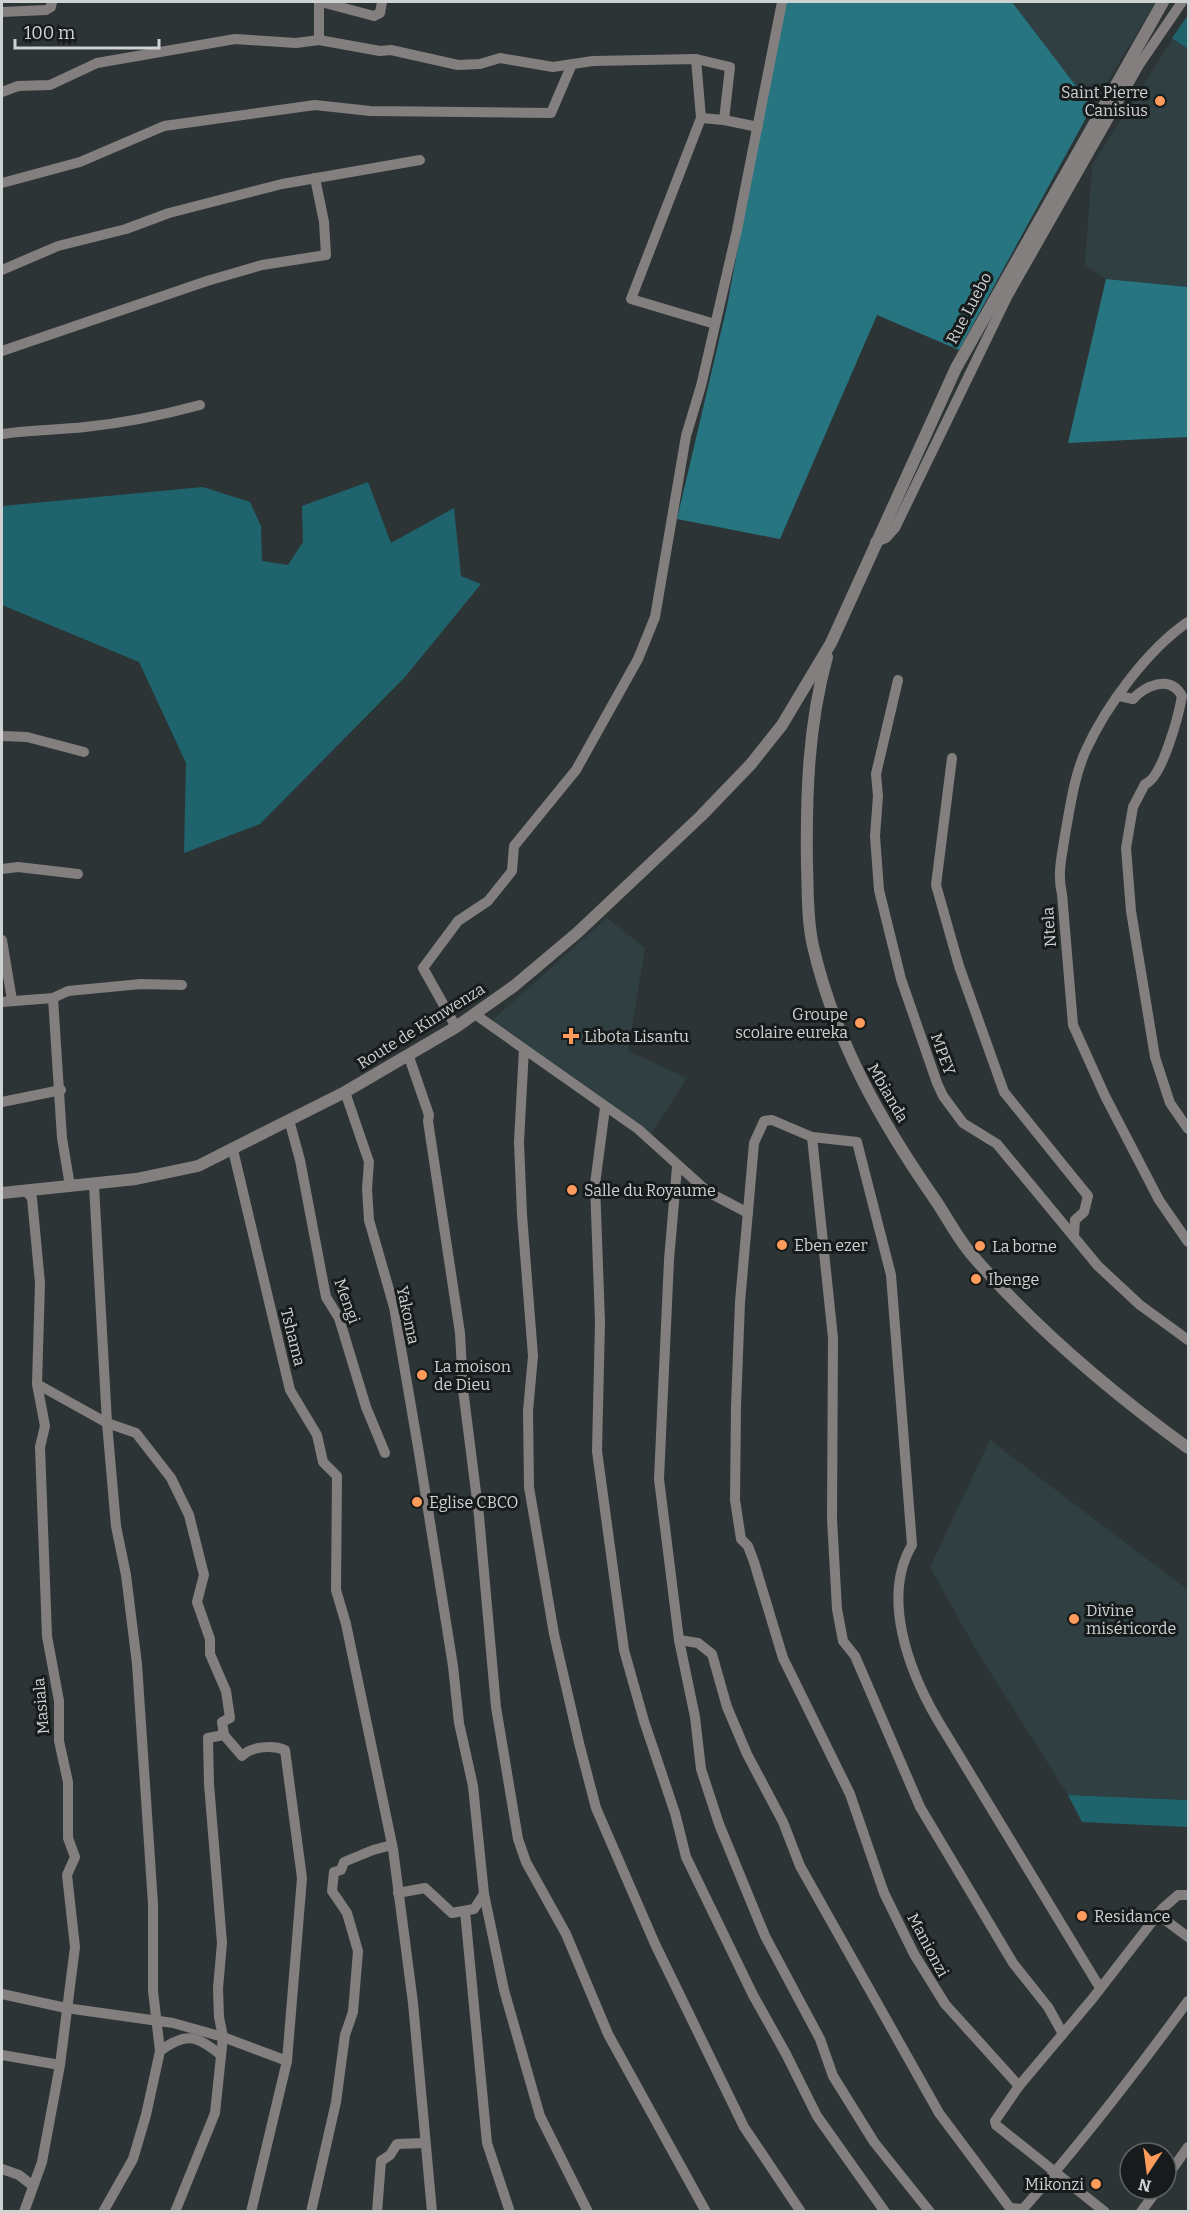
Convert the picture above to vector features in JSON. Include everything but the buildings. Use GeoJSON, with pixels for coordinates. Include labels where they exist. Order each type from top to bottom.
{"type":"FeatureCollection","features":[{"type":"Feature","properties":{"kind":"street"},"geometry":{"type":"LineString","coordinates":[[2,12],[46,10],[51,7],[52,2]]}},
{"type":"Feature","properties":{"kind":"street"},"geometry":{"type":"LineString","coordinates":[[319,40],[320,2],[374,16],[380,13],[382,2]]}},
{"type":"Feature","properties":{"kind":"street"},"geometry":{"type":"LineString","coordinates":[[456,1027],[423,968],[458,921],[488,901],[512,871],[514,846],[576,770],[638,659],[655,617],[686,436],[716,324],[782,2]]}},
{"type":"Feature","properties":{"kind":"street","name":"Rue Luebo"},"geometry":{"type":"LineString","coordinates":[[831,643],[956,368],[1162,2]]}},
{"type":"Feature","properties":{"kind":"street"},"geometry":{"type":"LineString","coordinates":[[875,542],[886,538],[895,528],[1007,297],[1139,65],[1182,2]]}},
{"type":"Feature","properties":{"kind":"street"},"geometry":{"type":"LineString","coordinates":[[2,92],[15,87],[50,85],[98,63],[224,41],[241,39],[296,43],[319,40],[380,51],[391,50],[458,65],[480,64],[500,58],[546,66],[593,61],[696,59],[730,67],[724,120]]}},
{"type":"Feature","properties":{"kind":"street"},"geometry":{"type":"LineString","coordinates":[[696,59],[700,118],[631,299],[716,324]]}},
{"type":"Feature","properties":{"kind":"street"},"geometry":{"type":"LineString","coordinates":[[2,183],[80,162],[164,126],[315,105],[370,111],[551,113],[572,64]]}},
{"type":"Feature","properties":{"kind":"street"},"geometry":{"type":"LineString","coordinates":[[700,118],[758,127]]}},
{"type":"Feature","properties":{"kind":"street"},"geometry":{"type":"LineString","coordinates":[[2,270],[58,246],[126,229],[169,213],[315,178],[420,160]]}},
{"type":"Feature","properties":{"kind":"street"},"geometry":{"type":"LineString","coordinates":[[2,351],[207,280],[262,265],[326,255],[324,222],[315,178]]}},
{"type":"Feature","properties":{"kind":"street"},"geometry":{"type":"LineString","coordinates":[[2,434],[40,429],[90,427],[200,405]]}},
{"type":"Feature","properties":{"kind":"street","name":"Ntela"},"geometry":{"type":"LineString","coordinates":[[1188,622],[1151,653],[1119,696],[1085,752],[1070,807],[1058,877],[1062,894],[1073,1025],[1148,1179],[1171,1219],[1188,1242]]}},
{"type":"Feature","properties":{"kind":"street","name":"Route de Kimwenza"},"geometry":{"type":"LineString","coordinates":[[2,1193],[94,1185],[171,1173],[204,1164],[409,1057],[476,1015],[577,933],[701,816],[751,764],[782,725],[831,643]]}},
{"type":"Feature","properties":{"kind":"street","name":"Mbianda"},"geometry":{"type":"LineString","coordinates":[[831,643],[811,728],[807,818],[808,902],[812,943],[835,1022],[854,1067],[878,1112],[971,1254],[1098,1377],[1133,1408],[1188,1448]]}},
{"type":"Feature","properties":{"kind":"street","name":"MPEY"},"geometry":{"type":"LineString","coordinates":[[898,680],[876,774],[878,819],[875,836],[881,908],[908,1002],[943,1096],[963,1123],[997,1144],[1098,1266],[1140,1305],[1188,1340]]}},
{"type":"Feature","properties":{"kind":"street"},"geometry":{"type":"LineString","coordinates":[[1119,696],[1133,699],[1143,689],[1159,684],[1174,687],[1182,696],[1159,771],[1150,782],[1145,784],[1133,807],[1126,848],[1131,911],[1146,997],[1150,1037],[1170,1103],[1188,1129]]}},
{"type":"Feature","properties":{"kind":"street"},"geometry":{"type":"LineString","coordinates":[[2,736],[27,737],[84,752]]}},
{"type":"Feature","properties":{"kind":"street"},"geometry":{"type":"LineString","coordinates":[[952,758],[936,891],[989,1054],[1004,1092],[1088,1196],[1084,1212],[1075,1220],[1074,1235]]}},
{"type":"Feature","properties":{"kind":"street"},"geometry":{"type":"LineString","coordinates":[[2,869],[18,867],[78,874]]}},
{"type":"Feature","properties":{"kind":"street"},"geometry":{"type":"LineString","coordinates":[[2,940],[7,1001],[53,998],[68,991],[141,984],[182,985]]}},
{"type":"Feature","properties":{"kind":"street"},"geometry":{"type":"LineString","coordinates":[[53,998],[61,1090],[62,1138],[70,1186]]}},
{"type":"Feature","properties":{"kind":"street"},"geometry":{"type":"LineString","coordinates":[[476,1015],[649,1138],[677,1167],[708,1192],[748,1213]]}},
{"type":"Feature","properties":{"kind":"street"},"geometry":{"type":"LineString","coordinates":[[524,1049],[519,1142],[533,1356],[528,1411],[529,1487],[554,1634],[576,1732],[596,1808],[655,1944],[744,2127],[801,2211]]}},
{"type":"Feature","properties":{"kind":"street"},"geometry":{"type":"LineString","coordinates":[[409,1057],[429,1115],[428,1121],[460,1333],[463,1389],[480,1526],[496,1707],[518,1839],[526,1862],[566,1934],[608,2034],[706,2211]]}},
{"type":"Feature","properties":{"kind":"street"},"geometry":{"type":"LineString","coordinates":[[2,1102],[61,1090]]}},
{"type":"Feature","properties":{"kind":"street","name":"Yakoma"},"geometry":{"type":"LineString","coordinates":[[345,1092],[369,1162],[367,1189],[369,1220],[393,1307],[434,1548],[459,1720],[473,1786],[484,1894],[504,1990],[540,2116],[588,2211]]}},
{"type":"Feature","properties":{"kind":"street"},"geometry":{"type":"LineString","coordinates":[[605,1108],[595,1184],[600,1322],[597,1451],[624,1650],[644,1721],[675,1813],[686,1857],[753,1995],[817,2116],[885,2211]]}},
{"type":"Feature","properties":{"kind":"street","name":"Mengi"},"geometry":{"type":"LineString","coordinates":[[289,1120],[300,1160],[326,1298],[339,1318],[366,1407],[385,1453]]}},
{"type":"Feature","properties":{"kind":"street","name":"Manionzi"},"geometry":{"type":"LineString","coordinates":[[812,1137],[772,1120],[764,1121],[754,1143],[736,1396],[737,1520],[741,1539],[748,1546],[754,1562],[783,1658],[850,1794],[884,1893],[928,1979],[945,2004],[1019,2086]]}},
{"type":"Feature","properties":{"kind":"street"},"geometry":{"type":"LineString","coordinates":[[1064,2034],[1048,2007],[1013,1963],[920,1806],[855,1656],[843,1641],[837,1609],[832,1519],[833,1338],[812,1137],[858,1142],[889,1261],[903,1410],[912,1545],[901,1563],[899,1582],[899,1610],[909,1660],[920,1690],[931,1709],[1100,1989]]}},
{"type":"Feature","properties":{"kind":"street","name":"Tshama"},"geometry":{"type":"LineString","coordinates":[[233,1149],[290,1390],[317,1435],[323,1462],[337,1476],[336,1592],[346,1624],[392,1845],[413,2003],[432,2211]]}},
{"type":"Feature","properties":{"kind":"street"},"geometry":{"type":"LineString","coordinates":[[677,1167],[669,1260],[659,1479],[679,1640],[695,1717],[705,1785],[765,1936],[820,2039],[832,2076],[874,2142],[930,2211]]}},
{"type":"Feature","properties":{"kind":"street"},"geometry":{"type":"LineString","coordinates":[[94,1185],[107,1423],[117,1526],[126,1575],[137,1664],[153,1904],[156,2020],[160,2051],[146,2115],[133,2159],[103,2211]]}},
{"type":"Feature","properties":{"kind":"street","name":"Masiala"},"geometry":{"type":"LineString","coordinates":[[24,2211],[42,2162],[60,2065],[75,1947],[67,1875],[75,1855],[68,1838],[68,1782],[59,1741],[59,1701],[47,1636],[40,1447],[45,1426],[37,1384],[40,1282],[32,1198],[26,1191]]}},
{"type":"Feature","properties":{"kind":"street"},"geometry":{"type":"LineString","coordinates":[[37,1384],[107,1423],[138,1435],[171,1478],[189,1515],[204,1575],[197,1602],[210,1639],[210,1654],[226,1691],[230,1718],[222,1722],[224,1735],[242,1756],[247,1751],[269,1746],[285,1750],[302,1878],[287,2061],[251,2211]]}},
{"type":"Feature","properties":{"kind":"street"},"geometry":{"type":"LineString","coordinates":[[679,1640],[698,1643],[712,1654],[728,1707],[747,1754],[783,1822],[800,1866],[939,2113],[1009,2210],[1023,2209],[1057,2171],[1141,2066],[1188,2001]]}},
{"type":"Feature","properties":{"kind":"street"},"geometry":{"type":"LineString","coordinates":[[175,2211],[211,2126],[223,2037],[219,2017],[218,1988],[222,1943],[209,1784],[208,1738],[224,1735]]}},
{"type":"Feature","properties":{"kind":"street"},"geometry":{"type":"LineString","coordinates":[[311,2211],[336,2102],[345,2035],[353,2012],[358,1951],[347,1913],[333,1891],[334,1872],[341,1870],[344,1862],[392,1845]]}},
{"type":"Feature","properties":{"kind":"street"},"geometry":{"type":"LineString","coordinates":[[398,1893],[425,1888],[448,1911],[465,1911],[476,1907],[484,1894]]}},
{"type":"Feature","properties":{"kind":"street"},"geometry":{"type":"LineString","coordinates":[[1105,2211],[996,2125],[998,2115],[1019,2086],[1100,1989],[1157,1914],[1178,1895],[1188,1894]]}},
{"type":"Feature","properties":{"kind":"street"},"geometry":{"type":"LineString","coordinates":[[465,1911],[487,2143],[510,2211]]}},
{"type":"Feature","properties":{"kind":"street"},"geometry":{"type":"LineString","coordinates":[[1157,1914],[1188,1937]]}},
{"type":"Feature","properties":{"kind":"street"},"geometry":{"type":"LineString","coordinates":[[2,1994],[66,2008],[156,2020],[223,2037],[287,2061]]}},
{"type":"Feature","properties":{"kind":"street"},"geometry":{"type":"LineString","coordinates":[[160,2051],[176,2040],[192,2038],[204,2042],[221,2055]]}},
{"type":"Feature","properties":{"kind":"street"},"geometry":{"type":"LineString","coordinates":[[2,2055],[60,2065]]}},
{"type":"Feature","properties":{"kind":"street"},"geometry":{"type":"LineString","coordinates":[[377,2211],[381,2161],[390,2155],[398,2144],[425,2143]]}},
{"type":"Feature","properties":{"kind":"street"},"geometry":{"type":"LineString","coordinates":[[1178,2161],[1188,2147]]}},
{"type":"Feature","properties":{"kind":"street"},"geometry":{"type":"LineString","coordinates":[[2,2169],[19,2175],[33,2186]]}},
{"type":"Feature","properties":{"kind":"shaded area"},"geometry":{"type":"Polygon","coordinates":[[[784,2],[1012,2],[1092,107],[959,350],[877,315],[780,539],[677,519],[727,306],[784,2]]]}},
{"type":"Feature","properties":{"kind":"shaded area"},"geometry":{"type":"Polygon","coordinates":[[[1012,2],[1156,2],[1092,107],[1012,2]]]}},
{"type":"Feature","properties":{"kind":"shaded area","name":"Saint Pierre Canisius"},"geometry":{"type":"Polygon","coordinates":[[[1188,15],[1188,287],[1106,279],[1085,265],[1092,165],[1188,15]]]}},
{"type":"Feature","properties":{"kind":"shaded area"},"geometry":{"type":"Polygon","coordinates":[[[1188,15],[1188,49],[1172,38],[1188,15]]]}},
{"type":"Feature","properties":{"kind":"shaded area"},"geometry":{"type":"Polygon","coordinates":[[[1106,279],[1188,287],[1188,437],[1068,443],[1106,279]]]}},
{"type":"Feature","properties":{"kind":"shaded area"},"geometry":{"type":"Polygon","coordinates":[[[368,482],[391,543],[454,508],[461,576],[481,584],[405,677],[260,824],[184,853],[186,763],[139,662],[2,605],[2,506],[203,487],[250,502],[261,526],[262,561],[288,565],[303,542],[302,506],[368,482]]]}},
{"type":"Feature","properties":{"kind":"shaded area","name":"Libota Lisantu"},"geometry":{"type":"Polygon","coordinates":[[[607,918],[645,948],[628,1051],[687,1078],[650,1136],[491,1021],[607,918]]]}},
{"type":"Feature","properties":{"kind":"shaded area","name":"Divine miséricorde"},"geometry":{"type":"Polygon","coordinates":[[[990,1440],[1188,1590],[1188,1800],[1068,1795],[975,1648],[930,1567],[990,1440]]]}},
{"type":"Feature","properties":{"kind":"shaded area"},"geometry":{"type":"Polygon","coordinates":[[[1068,1795],[1188,1800],[1188,1827],[1082,1822],[1068,1795]]]}},
{"type":"Feature","properties":{"kind":"place","name":"Saint Pierre Canisius"},"geometry":{"type":"Point","coordinates":[1160,101]}},
{"type":"Feature","properties":{"kind":"place","name":"Groupe scolaire eureka"},"geometry":{"type":"Point","coordinates":[860,1023]}},
{"type":"Feature","properties":{"kind":"place","name":"Libota Lisantu"},"geometry":{"type":"Point","coordinates":[571,1036]}},
{"type":"Feature","properties":{"kind":"place","name":"Salle du Royaume"},"geometry":{"type":"Point","coordinates":[572,1190]}},
{"type":"Feature","properties":{"kind":"place","name":"Eben ezer"},"geometry":{"type":"Point","coordinates":[782,1245]}},
{"type":"Feature","properties":{"kind":"place","name":"La borne"},"geometry":{"type":"Point","coordinates":[980,1246]}},
{"type":"Feature","properties":{"kind":"place","name":"Ibenge"},"geometry":{"type":"Point","coordinates":[976,1279]}},
{"type":"Feature","properties":{"kind":"place","name":"La moison de Dieu"},"geometry":{"type":"Point","coordinates":[422,1375]}},
{"type":"Feature","properties":{"kind":"place","name":"Eglise CBCO"},"geometry":{"type":"Point","coordinates":[417,1502]}},
{"type":"Feature","properties":{"kind":"place","name":"Divine miséricorde"},"geometry":{"type":"Point","coordinates":[1074,1619]}},
{"type":"Feature","properties":{"kind":"place","name":"Residance"},"geometry":{"type":"Point","coordinates":[1082,1916]}},
{"type":"Feature","properties":{"kind":"place","name":"Mikonzi"},"geometry":{"type":"Point","coordinates":[1096,2184]}}]}
